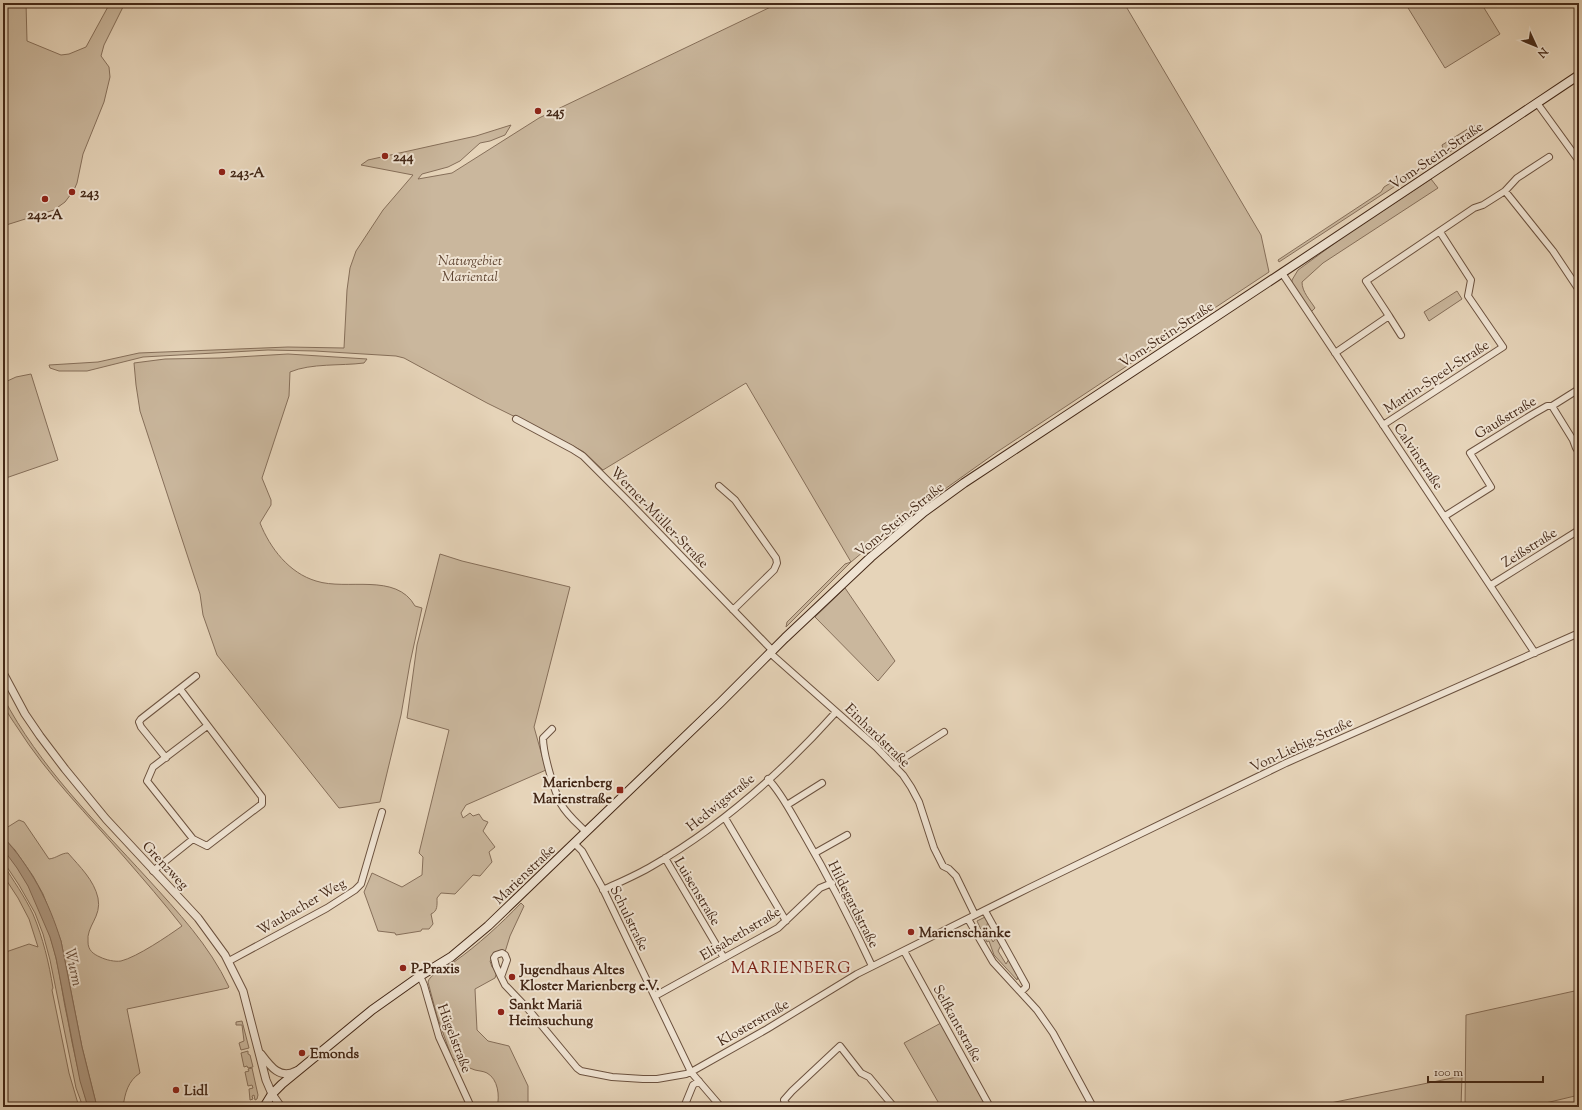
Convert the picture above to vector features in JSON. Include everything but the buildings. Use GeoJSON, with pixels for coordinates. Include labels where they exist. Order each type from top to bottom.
{"type":"FeatureCollection","features":[{"type":"Feature","properties":{"kind":"main road","name":"Vom-Stein-Straße"},"geometry":{"type":"LineString","coordinates":[[786,638],[876,552],[924,512],[970,479],[1579,75]]}},
{"type":"Feature","properties":{"kind":"main road","name":"Marienstraße"},"geometry":{"type":"LineString","coordinates":[[264,1107],[272,1094],[301,1068],[372,1010],[420,976],[451,957],[488,926],[786,638]]}},
{"type":"Feature","properties":{"kind":"street"},"geometry":{"type":"LineString","coordinates":[[1537,103],[1579,161]]}},
{"type":"Feature","properties":{"kind":"street"},"geometry":{"type":"LineString","coordinates":[[1401,335],[1366,281],[1462,217],[1505,191],[1517,178],[1548,157]]}},
{"type":"Feature","properties":{"kind":"street"},"geometry":{"type":"LineString","coordinates":[[1505,191],[1553,251],[1579,290]]}},
{"type":"Feature","properties":{"kind":"street","name":"Martin-Speel-Straße"},"geometry":{"type":"LineString","coordinates":[[1383,425],[1503,347],[1468,296],[1471,280],[1440,232]]}},
{"type":"Feature","properties":{"kind":"street","name":"Calvinstraße"},"geometry":{"type":"LineString","coordinates":[[1282,273],[1535,653]]}},
{"type":"Feature","properties":{"kind":"street"},"geometry":{"type":"LineString","coordinates":[[1335,353],[1389,316]]}},
{"type":"Feature","properties":{"kind":"street","name":"Gaußstraße"},"geometry":{"type":"LineString","coordinates":[[1445,516],[1491,486],[1470,453],[1533,414],[1547,406],[1552,406],[1579,389]]}},
{"type":"Feature","properties":{"kind":"street","name":"Gaußstraße"},"geometry":{"type":"LineString","coordinates":[[1552,406],[1573,440],[1576,448]]}},
{"type":"Feature","properties":{"kind":"street","name":"Werner-Müller-Straße"},"geometry":{"type":"LineString","coordinates":[[516,419],[572,448],[583,456],[733,610],[771,652]]}},
{"type":"Feature","properties":{"kind":"street"},"geometry":{"type":"LineString","coordinates":[[719,486],[735,500],[776,558],[777,563],[774,570],[733,610]]}},
{"type":"Feature","properties":{"kind":"street","name":"Zeißstraße"},"geometry":{"type":"LineString","coordinates":[[1491,585],[1579,530]]}},
{"type":"Feature","properties":{"kind":"street","name":"Von-Liebig-Straße"},"geometry":{"type":"LineString","coordinates":[[1036,884],[1286,762],[1579,633]]}},
{"type":"Feature","properties":{"kind":"street","name":"Einhardstraße"},"geometry":{"type":"LineString","coordinates":[[771,652],[895,765],[911,786],[919,803],[934,848],[942,865],[956,876],[975,915]]}},
{"type":"Feature","properties":{"kind":"street","name":"Grenzweg"},"geometry":{"type":"LineString","coordinates":[[3,673],[25,714],[47,746],[106,819],[198,918],[215,939],[229,961],[243,991],[266,1080],[272,1094],[281,1107]]}},
{"type":"Feature","properties":{"kind":"street"},"geometry":{"type":"LineString","coordinates":[[166,758],[141,727],[139,722],[196,676]]}},
{"type":"Feature","properties":{"kind":"street"},"geometry":{"type":"LineString","coordinates":[[180,689],[262,797],[262,804],[207,846],[194,839],[147,780],[153,767],[207,726]]}},
{"type":"Feature","properties":{"kind":"street","name":"Hedwigstraße"},"geometry":{"type":"LineString","coordinates":[[603,890],[651,867],[725,818],[748,799],[817,733],[836,712]]}},
{"type":"Feature","properties":{"kind":"street"},"geometry":{"type":"LineString","coordinates":[[552,729],[543,738],[543,746],[555,789],[562,804],[586,832]]}},
{"type":"Feature","properties":{"kind":"street"},"geometry":{"type":"LineString","coordinates":[[895,765],[944,732]]}},
{"type":"Feature","properties":{"kind":"street","name":"Hildegardstraße"},"geometry":{"type":"LineString","coordinates":[[768,779],[774,785],[787,805],[832,883],[872,966]]}},
{"type":"Feature","properties":{"kind":"street"},"geometry":{"type":"LineString","coordinates":[[787,805],[822,783]]}},
{"type":"Feature","properties":{"kind":"street","name":"Waubacher Weg"},"geometry":{"type":"LineString","coordinates":[[229,961],[327,908],[356,890],[361,884],[382,812]]}},
{"type":"Feature","properties":{"kind":"street"},"geometry":{"type":"LineString","coordinates":[[725,818],[786,922]]}},
{"type":"Feature","properties":{"kind":"street","name":"Hildegardstraße"},"geometry":{"type":"LineString","coordinates":[[815,853],[846,835]]}},
{"type":"Feature","properties":{"kind":"street"},"geometry":{"type":"LineString","coordinates":[[153,871],[194,839]]}},
{"type":"Feature","properties":{"kind":"street","name":"Schulstraße"},"geometry":{"type":"LineString","coordinates":[[574,844],[582,851],[603,890],[691,1072],[721,1107]]}},
{"type":"Feature","properties":{"kind":"street","name":"Luisenstraße"},"geometry":{"type":"LineString","coordinates":[[665,858],[724,958]]}},
{"type":"Feature","properties":{"kind":"street","name":"Elisabethstraße"},"geometry":{"type":"LineString","coordinates":[[655,996],[761,938],[786,922],[813,894],[824,885],[832,883]]}},
{"type":"Feature","properties":{"kind":"street","name":"Klosterstraße"},"geometry":{"type":"LineString","coordinates":[[501,977],[505,985],[581,1071],[612,1077],[643,1079],[664,1078],[691,1072],[767,1029],[857,974],[985,911],[1036,884]]}},
{"type":"Feature","properties":{"kind":"street"},"geometry":{"type":"LineString","coordinates":[[985,911],[1026,985],[1026,988],[1021,992]]}},
{"type":"Feature","properties":{"kind":"street"},"geometry":{"type":"LineString","coordinates":[[968,919],[993,962],[1037,1010],[1053,1033],[1093,1107]]}},
{"type":"Feature","properties":{"kind":"street","name":"Selfkantstraße"},"geometry":{"type":"LineString","coordinates":[[904,950],[990,1107]]}},
{"type":"Feature","properties":{"kind":"street","name":"Hügelstraße"},"geometry":{"type":"LineString","coordinates":[[420,976],[439,1037],[470,1107]]}},
{"type":"Feature","properties":{"kind":"street"},"geometry":{"type":"LineString","coordinates":[[788,1107],[784,1100],[840,1046],[862,1073],[869,1077],[894,1107]]}},
{"type":"Feature","properties":{"kind":"street"},"geometry":{"type":"LineString","coordinates":[[259,1051],[271,1067],[278,1072],[291,1074],[301,1068]]}},
{"type":"Feature","properties":{"kind":"street"},"geometry":{"type":"LineString","coordinates":[[684,1107],[693,1085],[699,1081]]}},
{"type":"Feature","properties":{"kind":"green space"},"geometry":{"type":"Polygon","coordinates":[[[3,3],[26,3],[27,41],[61,55],[69,54],[86,47],[110,3],[125,3],[104,45],[101,56],[109,67],[110,77],[104,102],[83,154],[77,183],[74,190],[65,202],[54,210],[3,226],[3,3]]]}},
{"type":"Feature","properties":{"kind":"green space","name":"Naturgebiet Mariental"},"geometry":{"type":"Polygon","coordinates":[[[779,3],[1124,3],[1261,235],[1269,272],[997,452],[900,521],[851,562],[746,383],[603,470],[584,452],[487,403],[404,358],[396,356],[315,351],[268,350],[143,357],[87,371],[59,371],[50,368],[49,365],[98,362],[139,353],[288,347],[344,348],[347,290],[350,268],[356,251],[383,210],[413,175],[361,165],[368,160],[476,136],[511,125],[505,135],[480,143],[460,161],[448,167],[422,174],[418,179],[452,173],[539,118],[779,3]]]}},
{"type":"Feature","properties":{"kind":"green space"},"geometry":{"type":"Polygon","coordinates":[[[1405,3],[1481,3],[1500,34],[1445,68],[1405,3]]]}},
{"type":"Feature","properties":{"kind":"green space"},"geometry":{"type":"Polygon","coordinates":[[[1474,125],[1478,134],[1432,162],[1279,262],[1278,260],[1381,192],[1384,187],[1400,177],[1404,178],[1444,152],[1442,145],[1474,125]]]}},
{"type":"Feature","properties":{"kind":"green space"},"geometry":{"type":"Polygon","coordinates":[[[1431,179],[1438,188],[1323,263],[1302,282],[1305,293],[1315,308],[1311,312],[1292,285],[1292,280],[1298,270],[1346,235],[1431,179]]]}},
{"type":"Feature","properties":{"kind":"green space"},"geometry":{"type":"Polygon","coordinates":[[[1457,291],[1462,299],[1429,321],[1424,312],[1457,291]]]}},
{"type":"Feature","properties":{"kind":"green space"},"geometry":{"type":"Polygon","coordinates":[[[288,354],[367,359],[364,363],[307,367],[290,372],[289,396],[262,478],[271,500],[271,505],[260,523],[264,532],[275,550],[289,566],[306,577],[328,584],[370,584],[396,589],[407,596],[415,606],[422,608],[401,715],[380,802],[339,808],[217,655],[203,615],[200,594],[140,411],[134,363],[165,359],[221,358],[288,354]]]}},
{"type":"Feature","properties":{"kind":"green space"},"geometry":{"type":"Polygon","coordinates":[[[31,374],[58,460],[3,479],[3,383],[16,377],[31,374]]]}},
{"type":"Feature","properties":{"kind":"green space"},"geometry":{"type":"Polygon","coordinates":[[[440,554],[462,561],[570,587],[534,727],[546,770],[466,805],[461,813],[463,818],[470,813],[473,816],[479,814],[483,820],[488,822],[483,831],[495,847],[489,852],[492,862],[480,876],[473,875],[455,894],[441,893],[437,898],[436,909],[431,914],[433,924],[429,929],[422,929],[421,931],[396,935],[395,933],[378,931],[364,892],[372,873],[402,887],[422,875],[423,857],[419,853],[449,730],[407,718],[417,645],[440,554]]]}},
{"type":"Feature","properties":{"kind":"green space"},"geometry":{"type":"Polygon","coordinates":[[[851,562],[786,627],[787,622],[845,564],[851,562]]]}},
{"type":"Feature","properties":{"kind":"green space"},"geometry":{"type":"Polygon","coordinates":[[[845,588],[895,661],[878,681],[815,617],[845,588]]]}},
{"type":"Feature","properties":{"kind":"green space"},"geometry":{"type":"Polygon","coordinates":[[[3,697],[17,722],[51,770],[88,814],[170,903],[212,957],[229,987],[127,1009],[140,1073],[136,1076],[128,1088],[123,1107],[97,1107],[82,1047],[61,941],[43,894],[33,876],[15,850],[3,837],[3,830],[19,820],[24,822],[49,859],[68,853],[86,874],[96,891],[99,905],[88,936],[89,947],[97,956],[113,961],[128,959],[152,946],[182,926],[147,883],[55,779],[29,745],[10,716],[4,705],[3,697]]]}},
{"type":"Feature","properties":{"kind":"green space"},"geometry":{"type":"Polygon","coordinates":[[[3,849],[21,873],[29,887],[48,929],[56,958],[74,1054],[88,1107],[83,1107],[76,1088],[50,960],[43,934],[35,913],[3,861],[3,849]]]}},
{"type":"Feature","properties":{"kind":"green space"},"geometry":{"type":"Polygon","coordinates":[[[3,864],[30,908],[43,941],[50,969],[52,990],[69,1073],[79,1107],[3,1107],[3,953],[29,944],[38,947],[29,919],[18,898],[3,875],[3,864]]]}},
{"type":"Feature","properties":{"kind":"green space"},"geometry":{"type":"Polygon","coordinates":[[[521,903],[524,906],[510,936],[505,952],[499,951],[490,961],[492,967],[497,972],[495,978],[475,989],[477,1030],[488,1041],[509,1046],[528,1086],[528,1107],[497,1107],[498,1093],[494,1079],[486,1072],[475,1070],[452,1058],[437,1016],[428,982],[432,976],[454,962],[480,941],[521,903]]]}},
{"type":"Feature","properties":{"kind":"green space"},"geometry":{"type":"Polygon","coordinates":[[[985,917],[988,921],[986,929],[993,942],[997,937],[1001,945],[998,951],[1006,964],[1009,959],[1018,976],[1017,980],[994,955],[989,941],[987,942],[977,921],[985,917]]]}},
{"type":"Feature","properties":{"kind":"green space"},"geometry":{"type":"Polygon","coordinates":[[[1579,990],[1579,1095],[1529,1107],[1465,1107],[1466,1015],[1579,990]]]}},
{"type":"Feature","properties":{"kind":"green space"},"geometry":{"type":"Polygon","coordinates":[[[242,1021],[249,1048],[241,1050],[239,1043],[244,1041],[242,1025],[236,1025],[236,1022],[242,1021]]]}},
{"type":"Feature","properties":{"kind":"green space"},"geometry":{"type":"Polygon","coordinates":[[[941,1023],[987,1107],[941,1107],[904,1043],[941,1023]]]}},
{"type":"Feature","properties":{"kind":"green space"},"geometry":{"type":"Polygon","coordinates":[[[248,1051],[253,1067],[248,1068],[247,1066],[244,1067],[241,1053],[248,1051]]]}},
{"type":"Feature","properties":{"kind":"green space"},"geometry":{"type":"Polygon","coordinates":[[[252,1068],[258,1095],[257,1099],[255,1100],[254,1095],[252,1096],[253,1099],[250,1100],[249,1089],[253,1088],[252,1085],[248,1086],[245,1072],[252,1068]]]}},
{"type":"Feature","properties":{"kind":"green space"},"geometry":{"type":"Polygon","coordinates":[[[1462,1076],[1461,1107],[1311,1107],[1462,1076]]]}},
{"type":"Feature","properties":{"kind":"shaded area"},"geometry":{"type":"Polygon","coordinates":[[[3,837],[22,860],[38,886],[51,913],[61,941],[82,1047],[97,1107],[88,1107],[80,1081],[56,958],[50,937],[28,886],[3,849],[3,837]]]}},
{"type":"Feature","properties":{"kind":"place","name":"245"},"geometry":{"type":"Point","coordinates":[538,111]}},
{"type":"Feature","properties":{"kind":"place","name":"244"},"geometry":{"type":"Point","coordinates":[385,156]}},
{"type":"Feature","properties":{"kind":"place","name":"243-A"},"geometry":{"type":"Point","coordinates":[222,172]}},
{"type":"Feature","properties":{"kind":"place","name":"243"},"geometry":{"type":"Point","coordinates":[72,192]}},
{"type":"Feature","properties":{"kind":"place","name":"242-A"},"geometry":{"type":"Point","coordinates":[45,199]}},
{"type":"Feature","properties":{"kind":"place","name":"Marienberg Marienstraße"},"geometry":{"type":"Point","coordinates":[620,790]}},
{"type":"Feature","properties":{"kind":"place","name":"Marienschänke"},"geometry":{"type":"Point","coordinates":[911,932]}},
{"type":"Feature","properties":{"kind":"place","name":"P-Praxis"},"geometry":{"type":"Point","coordinates":[403,968]}},
{"type":"Feature","properties":{"kind":"place","name":"Jugendhaus Altes Kloster Marienberg e.V."},"geometry":{"type":"Point","coordinates":[512,977]}},
{"type":"Feature","properties":{"kind":"place","name":"Sankt Mariä Heimsuchung"},"geometry":{"type":"Point","coordinates":[501,1012]}},
{"type":"Feature","properties":{"kind":"place","name":"Emonds"},"geometry":{"type":"Point","coordinates":[302,1053]}},
{"type":"Feature","properties":{"kind":"place","name":"Lidl"},"geometry":{"type":"Point","coordinates":[176,1090]}},
{"type":"Feature","properties":{"kind":"district","name":"MARIENBERG"},"geometry":{"type":"Point","coordinates":[791,967]}},
{"type":"Feature","properties":{"kind":"water label","name":"Wurm"},"geometry":{"type":"Point","coordinates":[74,967]}}]}
